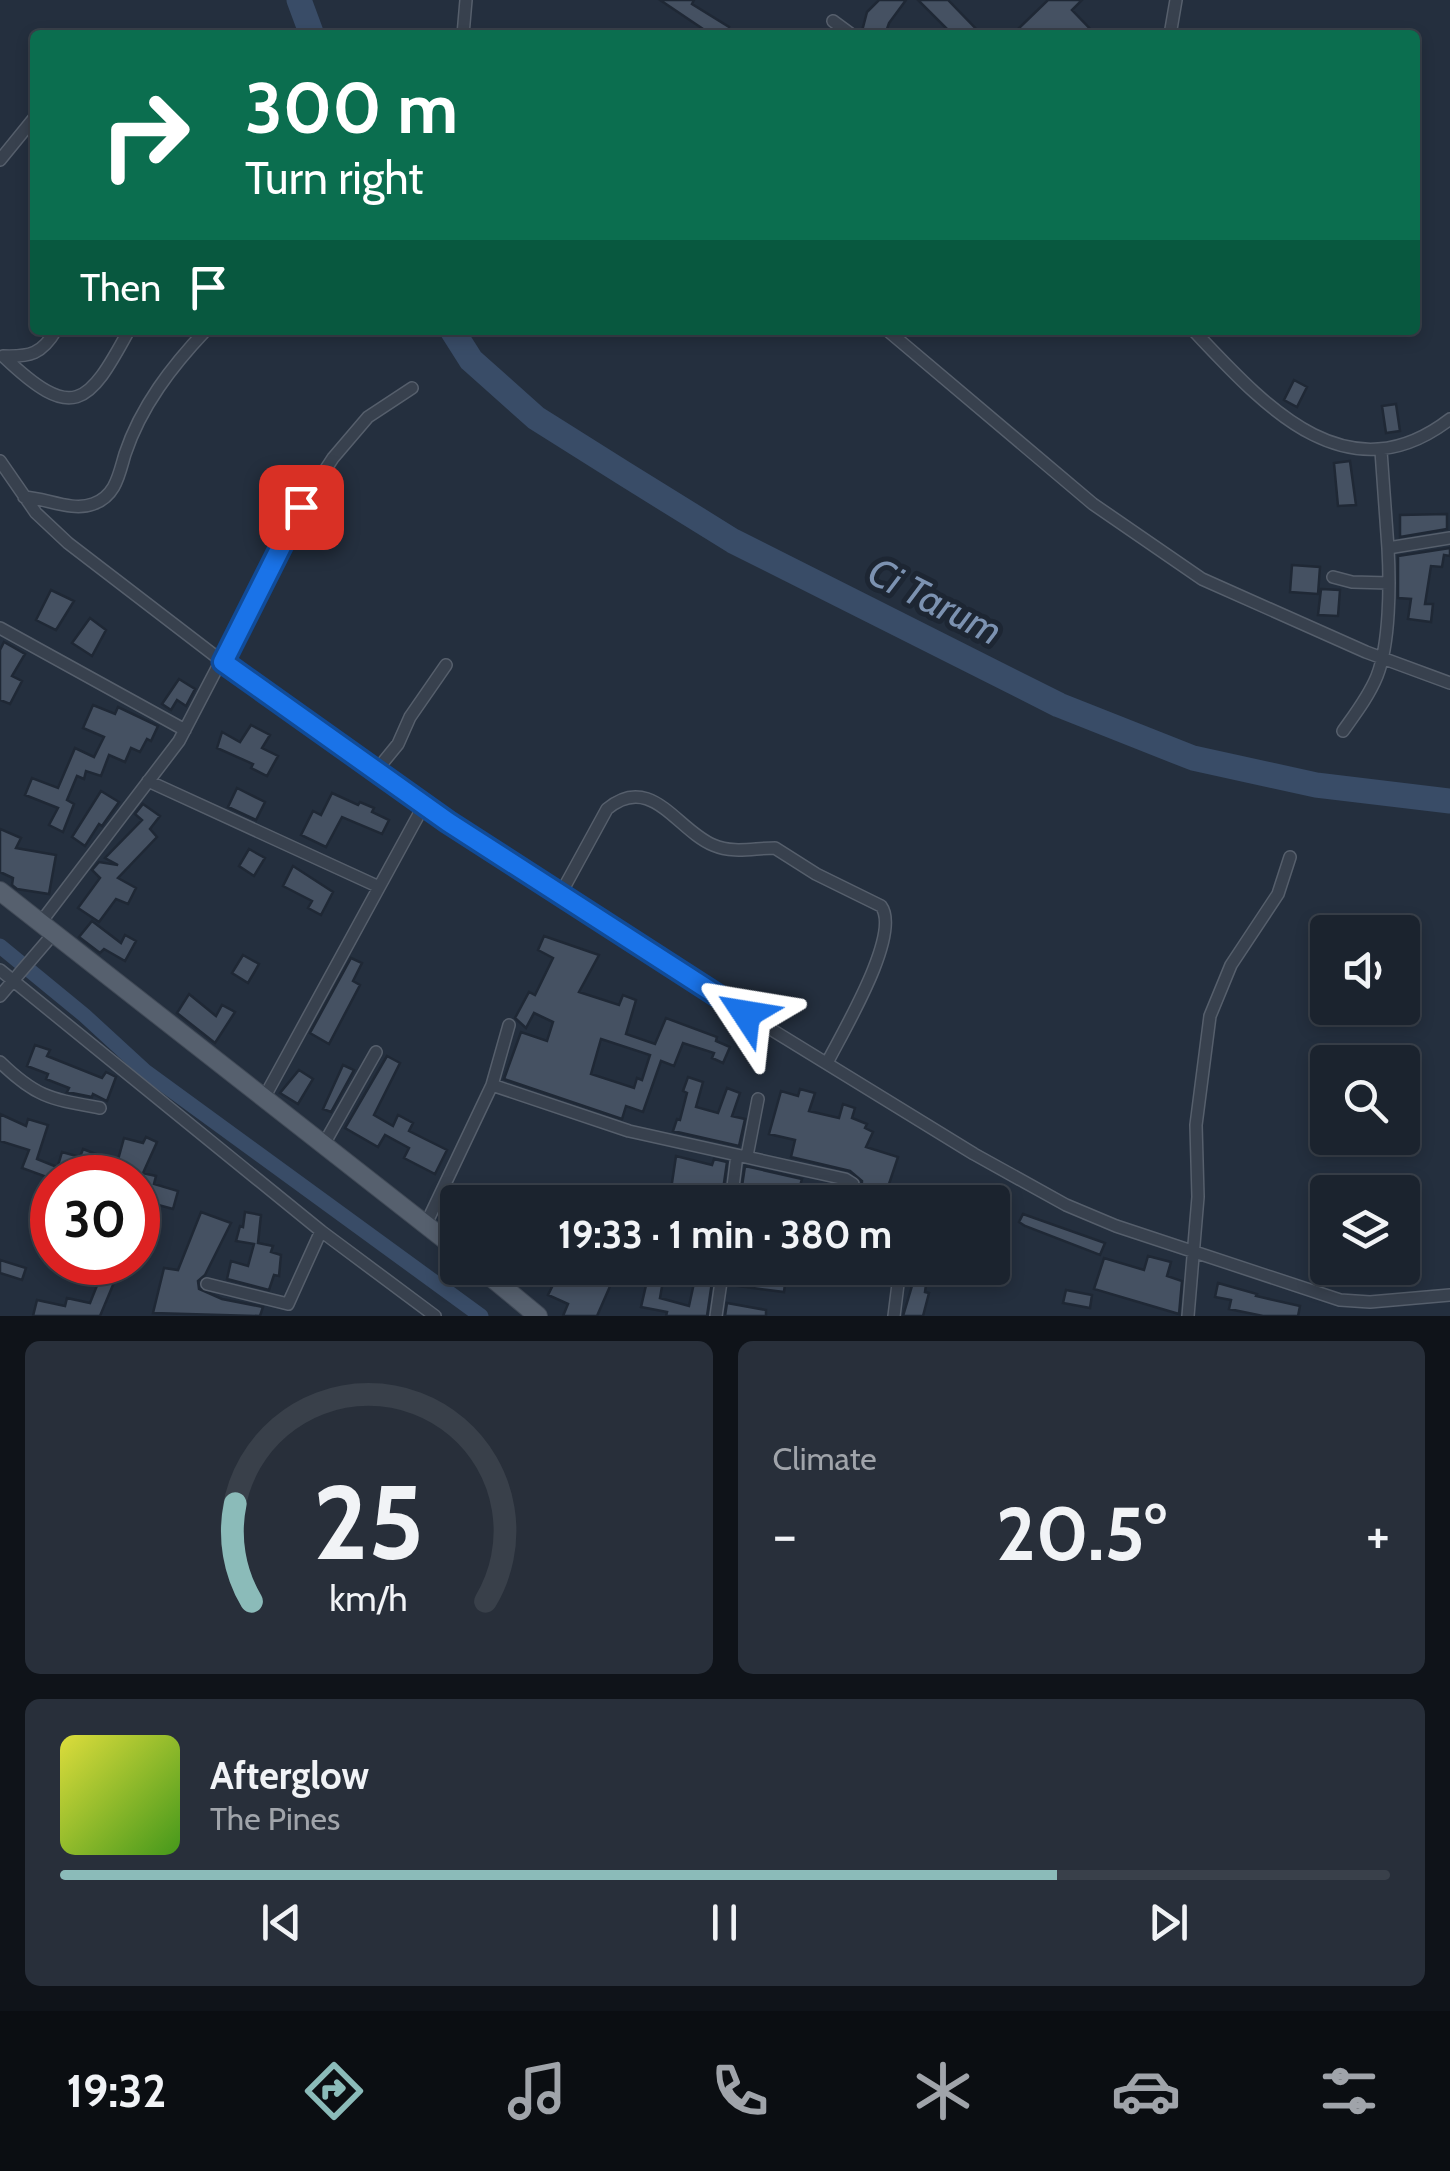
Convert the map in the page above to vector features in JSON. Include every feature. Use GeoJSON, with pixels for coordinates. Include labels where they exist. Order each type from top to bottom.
{"type":"FeatureCollection","features":[{"type":"Feature","properties":{"kind":"main road"},"geometry":{"type":"LineString","coordinates":[[0,890],[47,933],[440,1235]]}},
{"type":"Feature","properties":{"kind":"main road"},"geometry":{"type":"LineString","coordinates":[[501,1285],[538,1316]]}},
{"type":"Feature","properties":{"kind":"street"},"geometry":{"type":"LineString","coordinates":[[463,30],[466,0]]}},
{"type":"Feature","properties":{"kind":"street"},"geometry":{"type":"LineString","coordinates":[[1171,30],[1176,0]]}},
{"type":"Feature","properties":{"kind":"street"},"geometry":{"type":"LineString","coordinates":[[833,21],[845,30]]}},
{"type":"Feature","properties":{"kind":"street"},"geometry":{"type":"LineString","coordinates":[[0,160],[30,123]]}},
{"type":"Feature","properties":{"kind":"street"},"geometry":{"type":"LineString","coordinates":[[2,356],[37,354],[53,335]]}},
{"type":"Feature","properties":{"kind":"street"},"geometry":{"type":"LineString","coordinates":[[2,356],[47,392],[78,398],[89,392],[107,370],[126,335]]}},
{"type":"Feature","properties":{"kind":"street"},"geometry":{"type":"LineString","coordinates":[[24,497],[77,506],[96,503],[106,496],[115,486],[130,444],[157,390],[202,335]]}},
{"type":"Feature","properties":{"kind":"street"},"geometry":{"type":"LineString","coordinates":[[893,335],[1094,504],[1202,580],[1450,683]]}},
{"type":"Feature","properties":{"kind":"street"},"geometry":{"type":"LineString","coordinates":[[1198,335],[1256,398],[1310,433],[1360,452],[1416,442],[1450,420]]}},
{"type":"Feature","properties":{"kind":"street"},"geometry":{"type":"LineString","coordinates":[[0,996],[17,977],[185,730],[301,507],[333,458],[368,417],[412,388]]}},
{"type":"Feature","properties":{"kind":"street"},"geometry":{"type":"LineString","coordinates":[[1343,732],[1368,694],[1382,658],[1389,583],[1381,450]]}},
{"type":"Feature","properties":{"kind":"street"},"geometry":{"type":"LineString","coordinates":[[0,461],[24,497],[68,543],[223,662],[376,772],[560,895],[974,1154],[1054,1199],[1116,1226],[1340,1300],[1370,1302],[1450,1295]]}},
{"type":"Feature","properties":{"kind":"street"},"geometry":{"type":"LineString","coordinates":[[1388,548],[1450,538]]}},
{"type":"Feature","properties":{"kind":"street"},"geometry":{"type":"LineString","coordinates":[[1333,577],[1389,583]]}},
{"type":"Feature","properties":{"kind":"street"},"geometry":{"type":"LineString","coordinates":[[0,628],[185,730]]}},
{"type":"Feature","properties":{"kind":"street"},"geometry":{"type":"LineString","coordinates":[[376,772],[398,744],[410,717],[446,664]]}},
{"type":"Feature","properties":{"kind":"street"},"geometry":{"type":"LineString","coordinates":[[148,781],[377,886]]}},
{"type":"Feature","properties":{"kind":"street"},"geometry":{"type":"LineString","coordinates":[[560,895],[606,809],[618,800],[634,797],[676,814],[694,835],[718,847],[746,852],[775,848],[816,874],[881,906],[886,914],[886,934],[864,990],[827,1063]]}},
{"type":"Feature","properties":{"kind":"street"},"geometry":{"type":"LineString","coordinates":[[264,1098],[424,805]]}},
{"type":"Feature","properties":{"kind":"street"},"geometry":{"type":"LineString","coordinates":[[1188,1316],[1198,1198],[1196,1125],[1210,1016],[1232,965],[1278,894],[1290,858]]}},
{"type":"Feature","properties":{"kind":"street"},"geometry":{"type":"LineString","coordinates":[[0,970],[17,977],[321,1231],[435,1316]]}},
{"type":"Feature","properties":{"kind":"street"},"geometry":{"type":"LineString","coordinates":[[426,1224],[492,1085],[508,1026]]}},
{"type":"Feature","properties":{"kind":"street"},"geometry":{"type":"LineString","coordinates":[[324,1144],[376,1052]]}},
{"type":"Feature","properties":{"kind":"street"},"geometry":{"type":"LineString","coordinates":[[0,1062],[32,1091],[46,1098],[100,1108]]}},
{"type":"Feature","properties":{"kind":"street"},"geometry":{"type":"LineString","coordinates":[[492,1085],[630,1131],[852,1185]]}},
{"type":"Feature","properties":{"kind":"street"},"geometry":{"type":"LineString","coordinates":[[735,1185],[758,1100]]}},
{"type":"Feature","properties":{"kind":"street"},"geometry":{"type":"LineString","coordinates":[[207,1284],[286,1310],[321,1231]]}},
{"type":"Feature","properties":{"kind":"street"},"geometry":{"type":"LineString","coordinates":[[716,1316],[721,1285]]}},
{"type":"Feature","properties":{"kind":"street"},"geometry":{"type":"LineString","coordinates":[[894,1316],[898,1285]]}},
{"type":"Feature","properties":{"kind":"building"},"geometry":{"type":"Polygon","coordinates":[[[660,0],[694,0],[692,4],[729,27],[705,30],[660,0]]]}},
{"type":"Feature","properties":{"kind":"building"},"geometry":{"type":"Polygon","coordinates":[[[879,0],[906,0],[887,30],[862,30],[867,12],[879,0]]]}},
{"type":"Feature","properties":{"kind":"building"},"geometry":{"type":"Polygon","coordinates":[[[918,0],[948,0],[977,30],[948,30],[918,0]]]}},
{"type":"Feature","properties":{"kind":"building"},"geometry":{"type":"Polygon","coordinates":[[[1048,0],[1082,0],[1072,10],[1091,30],[1017,30],[1048,0]]]}},
{"type":"Feature","properties":{"kind":"building"},"geometry":{"type":"Polygon","coordinates":[[[1294,380],[1307,387],[1297,407],[1284,400],[1294,380]]]}},
{"type":"Feature","properties":{"kind":"building"},"geometry":{"type":"Polygon","coordinates":[[[1396,404],[1400,431],[1386,433],[1382,406],[1396,404]]]}},
{"type":"Feature","properties":{"kind":"building"},"geometry":{"type":"Polygon","coordinates":[[[1350,461],[1356,505],[1338,506],[1334,463],[1350,461]]]}},
{"type":"Feature","properties":{"kind":"building"},"geometry":{"type":"Polygon","coordinates":[[[1447,514],[1447,529],[1400,537],[1400,515],[1447,514]]]}},
{"type":"Feature","properties":{"kind":"building"},"geometry":{"type":"Polygon","coordinates":[[[1450,548],[1450,556],[1444,555],[1442,567],[1431,566],[1425,604],[1433,604],[1431,622],[1408,619],[1411,599],[1398,598],[1398,556],[1450,548]]]}},
{"type":"Feature","properties":{"kind":"building"},"geometry":{"type":"Polygon","coordinates":[[[1292,565],[1320,567],[1318,594],[1290,592],[1292,565]]]}},
{"type":"Feature","properties":{"kind":"building"},"geometry":{"type":"Polygon","coordinates":[[[1321,589],[1340,590],[1338,616],[1318,615],[1321,589]]]}},
{"type":"Feature","properties":{"kind":"building"},"geometry":{"type":"Polygon","coordinates":[[[51,590],[74,601],[56,630],[36,620],[51,590]]]}},
{"type":"Feature","properties":{"kind":"building"},"geometry":{"type":"Polygon","coordinates":[[[90,618],[106,630],[92,656],[72,643],[90,618]]]}},
{"type":"Feature","properties":{"kind":"building"},"geometry":{"type":"Polygon","coordinates":[[[4,642],[25,654],[12,676],[22,681],[10,704],[0,700],[0,650],[4,642]]]}},
{"type":"Feature","properties":{"kind":"building"},"geometry":{"type":"Polygon","coordinates":[[[179,679],[195,689],[186,706],[177,700],[171,710],[162,704],[179,679]]]}},
{"type":"Feature","properties":{"kind":"building"},"geometry":{"type":"Polygon","coordinates":[[[93,705],[115,714],[118,707],[158,726],[140,752],[131,748],[125,762],[109,755],[101,776],[86,771],[84,779],[77,776],[67,800],[74,804],[63,832],[49,825],[58,808],[25,795],[32,778],[58,788],[75,748],[94,757],[104,737],[83,728],[93,705]]]}},
{"type":"Feature","properties":{"kind":"building"},"geometry":{"type":"Polygon","coordinates":[[[251,725],[270,735],[262,748],[278,756],[267,776],[251,768],[253,764],[217,748],[222,732],[240,742],[251,725]]]}},
{"type":"Feature","properties":{"kind":"building"},"geometry":{"type":"Polygon","coordinates":[[[237,788],[265,802],[256,820],[228,807],[237,788]]]}},
{"type":"Feature","properties":{"kind":"building"},"geometry":{"type":"Polygon","coordinates":[[[101,791],[119,802],[85,846],[72,837],[101,791]]]}},
{"type":"Feature","properties":{"kind":"building"},"geometry":{"type":"Polygon","coordinates":[[[332,793],[374,808],[372,812],[389,820],[382,834],[342,817],[326,847],[301,835],[313,811],[321,815],[332,793]]]}},
{"type":"Feature","properties":{"kind":"building"},"geometry":{"type":"Polygon","coordinates":[[[143,804],[160,816],[150,829],[157,837],[118,878],[136,888],[128,904],[116,899],[99,922],[78,908],[100,878],[92,870],[99,862],[118,865],[105,858],[142,820],[135,814],[143,804]]]}},
{"type":"Feature","properties":{"kind":"building"},"geometry":{"type":"Polygon","coordinates":[[[0,829],[21,838],[16,848],[56,855],[49,894],[17,889],[12,885],[13,878],[0,872],[0,829]]]}},
{"type":"Feature","properties":{"kind":"building"},"geometry":{"type":"Polygon","coordinates":[[[249,849],[265,858],[254,876],[239,866],[249,849]]]}},
{"type":"Feature","properties":{"kind":"building"},"geometry":{"type":"Polygon","coordinates":[[[293,866],[333,892],[321,915],[308,908],[312,901],[283,886],[293,866]]]}},
{"type":"Feature","properties":{"kind":"building"},"geometry":{"type":"Polygon","coordinates":[[[92,921],[121,943],[125,935],[136,941],[125,961],[104,949],[100,953],[79,937],[92,921]]]}},
{"type":"Feature","properties":{"kind":"building"},"geometry":{"type":"Polygon","coordinates":[[[544,936],[599,955],[579,992],[619,1005],[623,995],[636,1000],[626,1034],[655,1044],[666,1018],[717,1037],[716,1041],[730,1047],[723,1063],[712,1058],[714,1053],[683,1043],[674,1066],[661,1061],[643,1112],[626,1106],[622,1119],[504,1079],[521,1032],[547,1041],[553,1022],[534,1013],[526,1028],[515,1018],[529,992],[535,995],[553,958],[538,950],[544,936]],[[601,1039],[591,1074],[634,1088],[637,1078],[642,1080],[650,1055],[601,1039]]]}},
{"type":"Feature","properties":{"kind":"building"},"geometry":{"type":"Polygon","coordinates":[[[243,955],[259,964],[248,983],[232,973],[243,955]]]}},
{"type":"Feature","properties":{"kind":"building"},"geometry":{"type":"Polygon","coordinates":[[[351,958],[362,963],[353,981],[360,985],[329,1044],[310,1033],[351,958]]]}},
{"type":"Feature","properties":{"kind":"building"},"geometry":{"type":"Polygon","coordinates":[[[189,994],[216,1016],[222,1005],[235,1012],[215,1043],[177,1013],[189,994]]]}},
{"type":"Feature","properties":{"kind":"building"},"geometry":{"type":"Polygon","coordinates":[[[35,1045],[50,1050],[47,1056],[102,1078],[106,1072],[116,1077],[107,1101],[93,1094],[92,1097],[67,1092],[69,1088],[46,1079],[48,1074],[27,1066],[35,1045]]]}},
{"type":"Feature","properties":{"kind":"building"},"geometry":{"type":"Polygon","coordinates":[[[387,1056],[400,1063],[374,1115],[393,1126],[398,1115],[413,1123],[409,1131],[447,1150],[435,1174],[404,1158],[409,1148],[385,1135],[378,1147],[345,1128],[387,1056]]]}},
{"type":"Feature","properties":{"kind":"building"},"geometry":{"type":"Polygon","coordinates":[[[343,1065],[354,1070],[331,1112],[323,1109],[343,1065]]]}},
{"type":"Feature","properties":{"kind":"building"},"geometry":{"type":"Polygon","coordinates":[[[299,1070],[313,1079],[298,1104],[280,1093],[299,1070]]]}},
{"type":"Feature","properties":{"kind":"building"},"geometry":{"type":"Polygon","coordinates":[[[688,1077],[703,1082],[696,1107],[718,1113],[727,1088],[740,1093],[732,1116],[745,1119],[739,1146],[673,1131],[677,1119],[680,1120],[688,1077]]]}},
{"type":"Feature","properties":{"kind":"building"},"geometry":{"type":"Polygon","coordinates":[[[800,1089],[815,1093],[809,1111],[839,1118],[843,1104],[855,1108],[852,1118],[867,1124],[865,1128],[873,1132],[866,1147],[898,1157],[889,1184],[892,1185],[862,1185],[850,1171],[791,1157],[795,1140],[769,1134],[781,1091],[798,1096],[800,1089]]]}},
{"type":"Feature","properties":{"kind":"building"},"geometry":{"type":"Polygon","coordinates":[[[0,1114],[26,1126],[28,1119],[48,1125],[38,1155],[30,1155],[30,1171],[22,1168],[29,1150],[0,1141],[0,1114]]]}},
{"type":"Feature","properties":{"kind":"building"},"geometry":{"type":"Polygon","coordinates":[[[146,1137],[157,1142],[151,1155],[119,1155],[124,1138],[143,1143],[146,1137]]]}},
{"type":"Feature","properties":{"kind":"building"},"geometry":{"type":"Polygon","coordinates":[[[676,1156],[712,1165],[714,1159],[727,1162],[724,1185],[672,1185],[676,1156]]]}},
{"type":"Feature","properties":{"kind":"building"},"geometry":{"type":"Polygon","coordinates":[[[745,1166],[802,1179],[800,1185],[742,1185],[745,1166]]]}},
{"type":"Feature","properties":{"kind":"building"},"geometry":{"type":"Polygon","coordinates":[[[160,1186],[178,1191],[173,1209],[160,1205],[160,1186]]]}},
{"type":"Feature","properties":{"kind":"building"},"geometry":{"type":"Polygon","coordinates":[[[201,1212],[231,1223],[205,1275],[198,1281],[199,1289],[222,1299],[263,1307],[260,1316],[153,1313],[164,1268],[178,1270],[201,1212]]]}},
{"type":"Feature","properties":{"kind":"building"},"geometry":{"type":"Polygon","coordinates":[[[245,1212],[261,1215],[258,1243],[273,1246],[271,1252],[281,1255],[279,1276],[274,1275],[269,1290],[227,1279],[231,1261],[248,1266],[254,1244],[236,1241],[245,1212]]]}},
{"type":"Feature","properties":{"kind":"building"},"geometry":{"type":"Polygon","coordinates":[[[1023,1214],[1105,1243],[1100,1255],[1025,1226],[1019,1222],[1023,1214]]]}},
{"type":"Feature","properties":{"kind":"building"},"geometry":{"type":"Polygon","coordinates":[[[1148,1256],[1171,1262],[1167,1276],[1182,1281],[1179,1314],[1094,1289],[1104,1258],[1144,1270],[1148,1256]]]}},
{"type":"Feature","properties":{"kind":"building"},"geometry":{"type":"Polygon","coordinates":[[[0,1260],[26,1268],[22,1280],[0,1273],[0,1260]]]}},
{"type":"Feature","properties":{"kind":"building"},"geometry":{"type":"Polygon","coordinates":[[[1218,1283],[1300,1306],[1298,1316],[1263,1316],[1229,1309],[1231,1300],[1215,1297],[1218,1283]]]}},
{"type":"Feature","properties":{"kind":"building"},"geometry":{"type":"Polygon","coordinates":[[[97,1285],[113,1285],[100,1316],[33,1316],[37,1300],[65,1306],[67,1298],[90,1303],[97,1285]]]}},
{"type":"Feature","properties":{"kind":"building"},"geometry":{"type":"Polygon","coordinates":[[[553,1285],[611,1285],[597,1316],[563,1316],[568,1304],[548,1295],[553,1285]]]}},
{"type":"Feature","properties":{"kind":"building"},"geometry":{"type":"Polygon","coordinates":[[[646,1285],[662,1285],[660,1298],[689,1306],[694,1285],[712,1285],[707,1316],[666,1316],[667,1312],[641,1307],[646,1285]]]}},
{"type":"Feature","properties":{"kind":"building"},"geometry":{"type":"Polygon","coordinates":[[[730,1285],[785,1285],[784,1292],[730,1285]]]}},
{"type":"Feature","properties":{"kind":"building"},"geometry":{"type":"Polygon","coordinates":[[[912,1285],[926,1285],[925,1292],[929,1293],[923,1316],[903,1316],[912,1285]]]}},
{"type":"Feature","properties":{"kind":"building"},"geometry":{"type":"Polygon","coordinates":[[[1066,1290],[1092,1295],[1090,1308],[1063,1303],[1066,1290]]]}},
{"type":"Feature","properties":{"kind":"building"},"geometry":{"type":"Polygon","coordinates":[[[727,1303],[766,1310],[766,1316],[725,1316],[727,1303]]]}},
{"type":"Feature","properties":{"kind":"waterway","name":"Ci Tarum"},"geometry":{"type":"LineString","coordinates":[[299,0],[310,30]]}},
{"type":"Feature","properties":{"kind":"waterway","name":"Ci Tarum"},"geometry":{"type":"LineString","coordinates":[[455,335],[471,360],[536,418],[733,541],[1059,705],[1193,758],[1316,785],[1450,801]]}},
{"type":"Feature","properties":{"kind":"waterway"},"geometry":{"type":"LineString","coordinates":[[0,946],[145,1071],[481,1316]]}},
{"type":"Feature","properties":{"kind":"route"},"geometry":{"type":"LineString","coordinates":[[301,507],[223,662],[448,822],[746,1014]]}}]}
